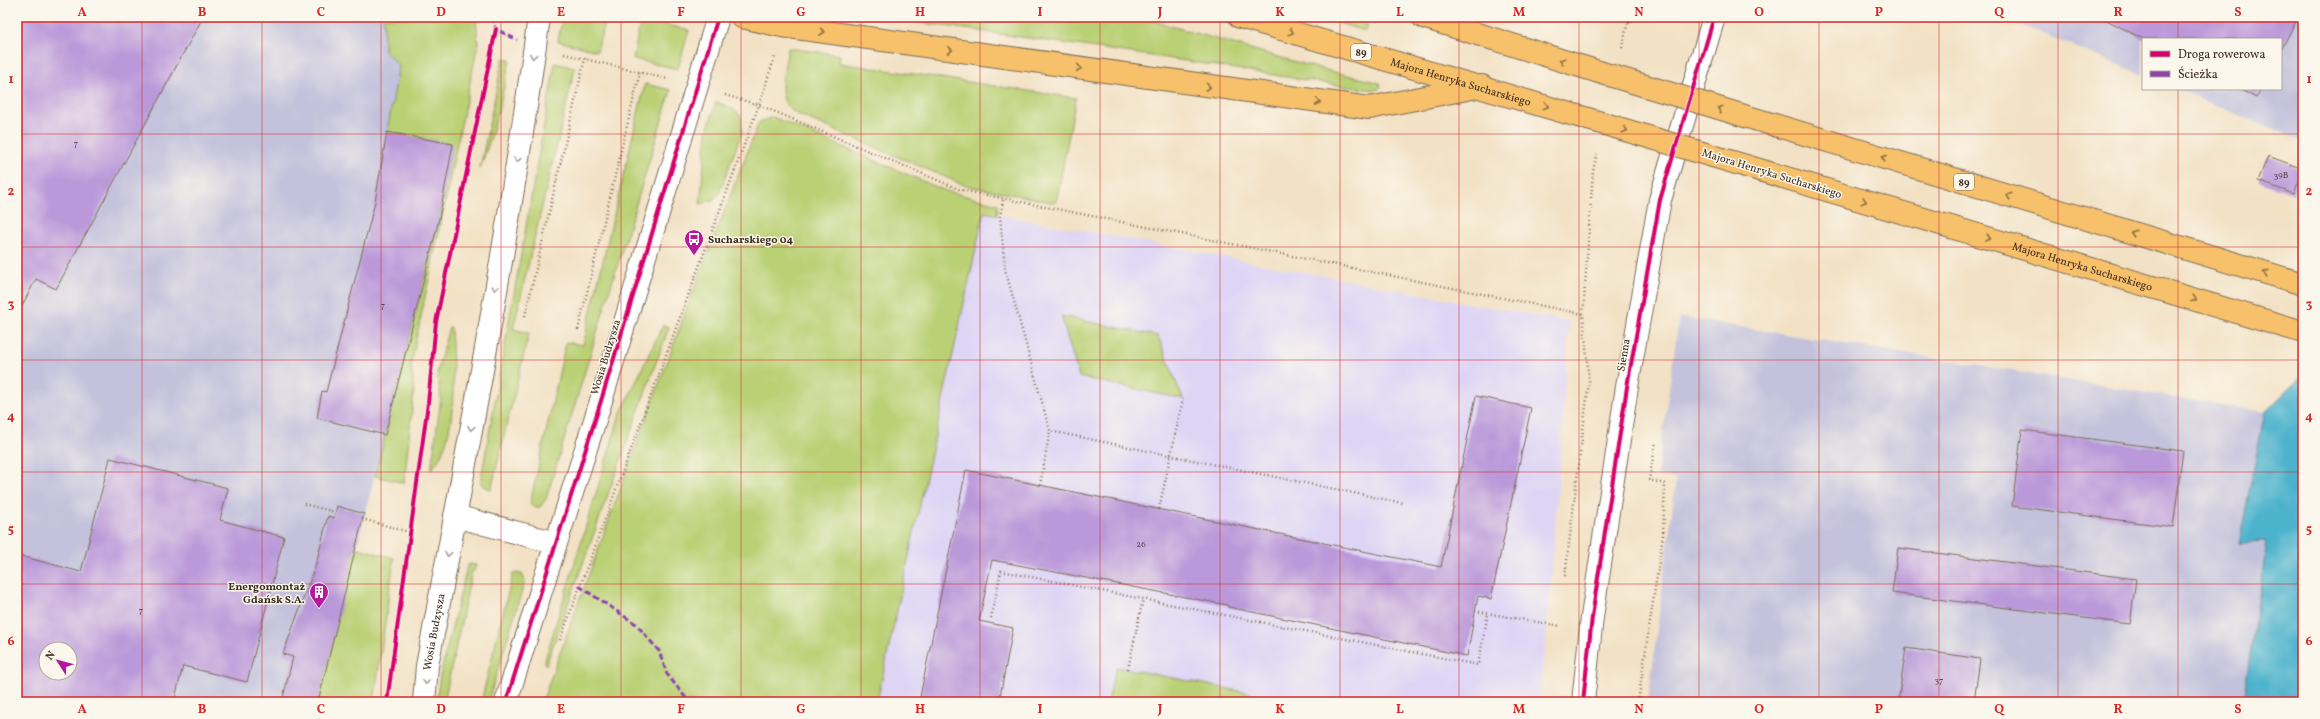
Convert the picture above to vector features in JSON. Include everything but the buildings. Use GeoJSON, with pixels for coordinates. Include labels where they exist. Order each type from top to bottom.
{"type":"FeatureCollection","features":[{"type":"Feature","properties":{"kind":"highway"},"geometry":{"type":"LineString","coordinates":[[742,17],[782,26],[1369,108],[1482,86]]}},
{"type":"Feature","properties":{"kind":"highway","name":"Majora Henryka Sucharskiego"},"geometry":{"type":"LineString","coordinates":[[1240,17],[1482,86],[2303,332]]}},
{"type":"Feature","properties":{"kind":"highway","name":"89"},"geometry":{"type":"LineString","coordinates":[[1423,17],[1599,72],[2303,284]]}},
{"type":"Feature","properties":{"kind":"highway"},"geometry":{"type":"LineString","coordinates":[[1472,17],[1497,40]]}},
{"type":"Feature","properties":{"kind":"street","name":"Wosia Budzysza"},"geometry":{"type":"LineString","coordinates":[[424,702],[427,666],[455,516],[535,48],[539,17]]}},
{"type":"Feature","properties":{"kind":"street","name":"Wosia Budzysza"},"geometry":{"type":"LineString","coordinates":[[506,702],[718,17]]}},
{"type":"Feature","properties":{"kind":"street","name":"Sienna"},"geometry":{"type":"LineString","coordinates":[[1583,702],[1592,617],[1627,387],[1660,200],[1714,17]]}},
{"type":"Feature","properties":{"kind":"street"},"geometry":{"type":"LineString","coordinates":[[455,516],[556,543]]}},
{"type":"Feature","properties":{"kind":"path"},"geometry":{"type":"LineString","coordinates":[[1620,54],[1629,17]]}},
{"type":"Feature","properties":{"kind":"path"},"geometry":{"type":"LineString","coordinates":[[559,642],[759,104],[775,59],[782,26]]}},
{"type":"Feature","properties":{"kind":"path"},"geometry":{"type":"LineString","coordinates":[[535,48],[585,58],[697,86],[759,104],[961,190],[1003,200],[1584,314]]}},
{"type":"Feature","properties":{"kind":"path"},"geometry":{"type":"LineString","coordinates":[[525,316],[585,58]]}},
{"type":"Feature","properties":{"kind":"path"},"geometry":{"type":"LineString","coordinates":[[578,330],[640,72]]}},
{"type":"Feature","properties":{"kind":"path"},"geometry":{"type":"LineString","coordinates":[[1565,579],[1589,381],[1584,314],[1592,171],[1598,148]]}},
{"type":"Feature","properties":{"kind":"path"},"geometry":{"type":"LineString","coordinates":[[1003,200],[1000,216],[1006,269],[1050,431],[1040,485]]}},
{"type":"Feature","properties":{"kind":"path"},"geometry":{"type":"LineString","coordinates":[[1159,509],[1183,399]]}},
{"type":"Feature","properties":{"kind":"path"},"geometry":{"type":"LineString","coordinates":[[1050,431],[1172,454],[1403,503]]}},
{"type":"Feature","properties":{"kind":"path"},"geometry":{"type":"LineString","coordinates":[[1638,702],[1663,535],[1665,484],[1649,480],[1656,440]]}},
{"type":"Feature","properties":{"kind":"path"},"geometry":{"type":"LineString","coordinates":[[304,504],[335,512]]}},
{"type":"Feature","properties":{"kind":"path"},"geometry":{"type":"LineString","coordinates":[[362,519],[409,532]]}},
{"type":"Feature","properties":{"kind":"path"},"geometry":{"type":"LineString","coordinates":[[991,618],[1001,571],[1478,665],[1488,614]]}},
{"type":"Feature","properties":{"kind":"path"},"geometry":{"type":"LineString","coordinates":[[1128,669],[1143,599]]}},
{"type":"Feature","properties":{"kind":"path"},"geometry":{"type":"LineString","coordinates":[[1475,611],[1560,626]]}},
{"type":"Feature","properties":{"kind":"path"},"geometry":{"type":"LineString","coordinates":[[1559,633],[1561,618]]}},
{"type":"Feature","properties":{"kind":"shaded area"},"geometry":{"type":"Polygon","coordinates":[[[17,17],[384,17],[384,50],[399,66],[387,132],[453,144],[439,219],[318,702],[17,702],[17,17]]]}},
{"type":"Feature","properties":{"kind":"shaded area"},"geometry":{"type":"Polygon","coordinates":[[[2002,17],[2303,17],[2303,141],[2178,90],[2282,90],[2282,38],[2142,38],[2142,75],[2002,17]]]}},
{"type":"Feature","properties":{"kind":"shaded area"},"geometry":{"type":"Polygon","coordinates":[[[984,212],[1569,322],[1551,587],[1539,702],[877,702],[984,212]]]}},
{"type":"Feature","properties":{"kind":"shaded area"},"geometry":{"type":"Polygon","coordinates":[[[1679,317],[2265,412],[2239,542],[2267,542],[2243,702],[1648,702],[1676,479],[1657,476],[1679,317]]]}},
{"type":"Feature","properties":{"kind":"green space"},"geometry":{"type":"Polygon","coordinates":[[[384,17],[476,17],[478,44],[411,364],[414,391],[404,483],[375,476],[439,219],[452,144],[387,132],[399,66],[384,50],[384,17]]]}},
{"type":"Feature","properties":{"kind":"green space"},"geometry":{"type":"Polygon","coordinates":[[[563,17],[606,17],[597,51],[558,41],[563,17]]]}},
{"type":"Feature","properties":{"kind":"green space"},"geometry":{"type":"Polygon","coordinates":[[[882,17],[1140,17],[1306,65],[1380,83],[1381,87],[1377,90],[1356,88],[1173,59],[882,17]]]}},
{"type":"Feature","properties":{"kind":"green space"},"geometry":{"type":"Polygon","coordinates":[[[1318,17],[1343,17],[1368,25],[1365,31],[1318,17]]]}},
{"type":"Feature","properties":{"kind":"green space"},"geometry":{"type":"Polygon","coordinates":[[[641,19],[689,30],[678,69],[633,59],[641,19]]]}},
{"type":"Feature","properties":{"kind":"green space"},"geometry":{"type":"Polygon","coordinates":[[[788,48],[840,55],[839,63],[1076,98],[1056,203],[964,185],[797,114],[789,108],[782,93],[783,76],[788,48]]]}},
{"type":"Feature","properties":{"kind":"green space"},"geometry":{"type":"Polygon","coordinates":[[[503,58],[510,60],[494,128],[480,168],[503,58]]]}},
{"type":"Feature","properties":{"kind":"green space"},"geometry":{"type":"Polygon","coordinates":[[[555,63],[575,68],[513,329],[529,333],[491,490],[481,484],[481,479],[555,63]]]}},
{"type":"Feature","properties":{"kind":"green space"},"geometry":{"type":"Polygon","coordinates":[[[645,84],[671,90],[546,499],[540,507],[533,507],[530,504],[566,342],[583,345],[645,84]]]}},
{"type":"Feature","properties":{"kind":"green space"},"geometry":{"type":"Polygon","coordinates":[[[716,102],[732,108],[741,116],[742,132],[719,194],[713,200],[700,204],[707,132],[716,102]]]}},
{"type":"Feature","properties":{"kind":"green space"},"geometry":{"type":"Polygon","coordinates":[[[773,117],[946,191],[998,204],[997,215],[984,212],[877,702],[542,702],[688,305],[759,122],[773,117]]]}},
{"type":"Feature","properties":{"kind":"green space"},"geometry":{"type":"Polygon","coordinates":[[[1061,316],[1158,336],[1183,399],[1079,377],[1061,316]]]}},
{"type":"Feature","properties":{"kind":"green space"},"geometry":{"type":"Polygon","coordinates":[[[663,325],[669,327],[546,665],[544,663],[620,415],[663,325]]]}},
{"type":"Feature","properties":{"kind":"green space"},"geometry":{"type":"Polygon","coordinates":[[[449,327],[451,327],[453,362],[453,402],[451,422],[447,440],[440,457],[431,470],[441,398],[437,372],[449,327]]]}},
{"type":"Feature","properties":{"kind":"green space"},"geometry":{"type":"Polygon","coordinates":[[[355,547],[394,558],[374,702],[318,702],[355,547]]]}},
{"type":"Feature","properties":{"kind":"green space"},"geometry":{"type":"Polygon","coordinates":[[[469,564],[476,565],[474,571],[472,571],[444,702],[436,702],[440,676],[469,564]]]}},
{"type":"Feature","properties":{"kind":"green space"},"geometry":{"type":"Polygon","coordinates":[[[513,573],[522,574],[525,581],[488,702],[481,702],[513,573]]]}},
{"type":"Feature","properties":{"kind":"green space"},"geometry":{"type":"Polygon","coordinates":[[[1116,667],[1128,669],[1294,702],[1108,702],[1116,667]]]}},
{"type":"Feature","properties":{"kind":"water"},"geometry":{"type":"Polygon","coordinates":[[[2303,375],[2303,702],[2243,702],[2267,542],[2239,543],[2265,412],[2303,375]]]}},
{"type":"Feature","properties":{"kind":"marked path"},"geometry":{"type":"LineString","coordinates":[[491,17],[496,29],[517,40]]}},
{"type":"Feature","properties":{"kind":"marked path"},"geometry":{"type":"LineString","coordinates":[[1628,23],[1633,17]]}},
{"type":"Feature","properties":{"kind":"marked path"},"geometry":{"type":"LineString","coordinates":[[579,586],[636,624],[659,651],[667,674],[689,702]]}},
{"type":"Feature","properties":{"kind":"cycle path"},"geometry":{"type":"LineString","coordinates":[[506,702],[600,404],[718,17]]}},
{"type":"Feature","properties":{"kind":"cycle path"},"geometry":{"type":"LineString","coordinates":[[1583,702],[1592,617],[1627,387],[1660,200],[1714,17]]}},
{"type":"Feature","properties":{"kind":"cycle path"},"geometry":{"type":"LineString","coordinates":[[387,702],[428,403],[436,322],[496,29]]}},
{"type":"Feature","properties":{"kind":"place","name":"Sucharskiego 04"},"geometry":{"type":"Point","coordinates":[694,256]}},
{"type":"Feature","properties":{"kind":"place","name":"Energomontaż Gdańsk S.A."},"geometry":{"type":"Point","coordinates":[319,609]}}]}
